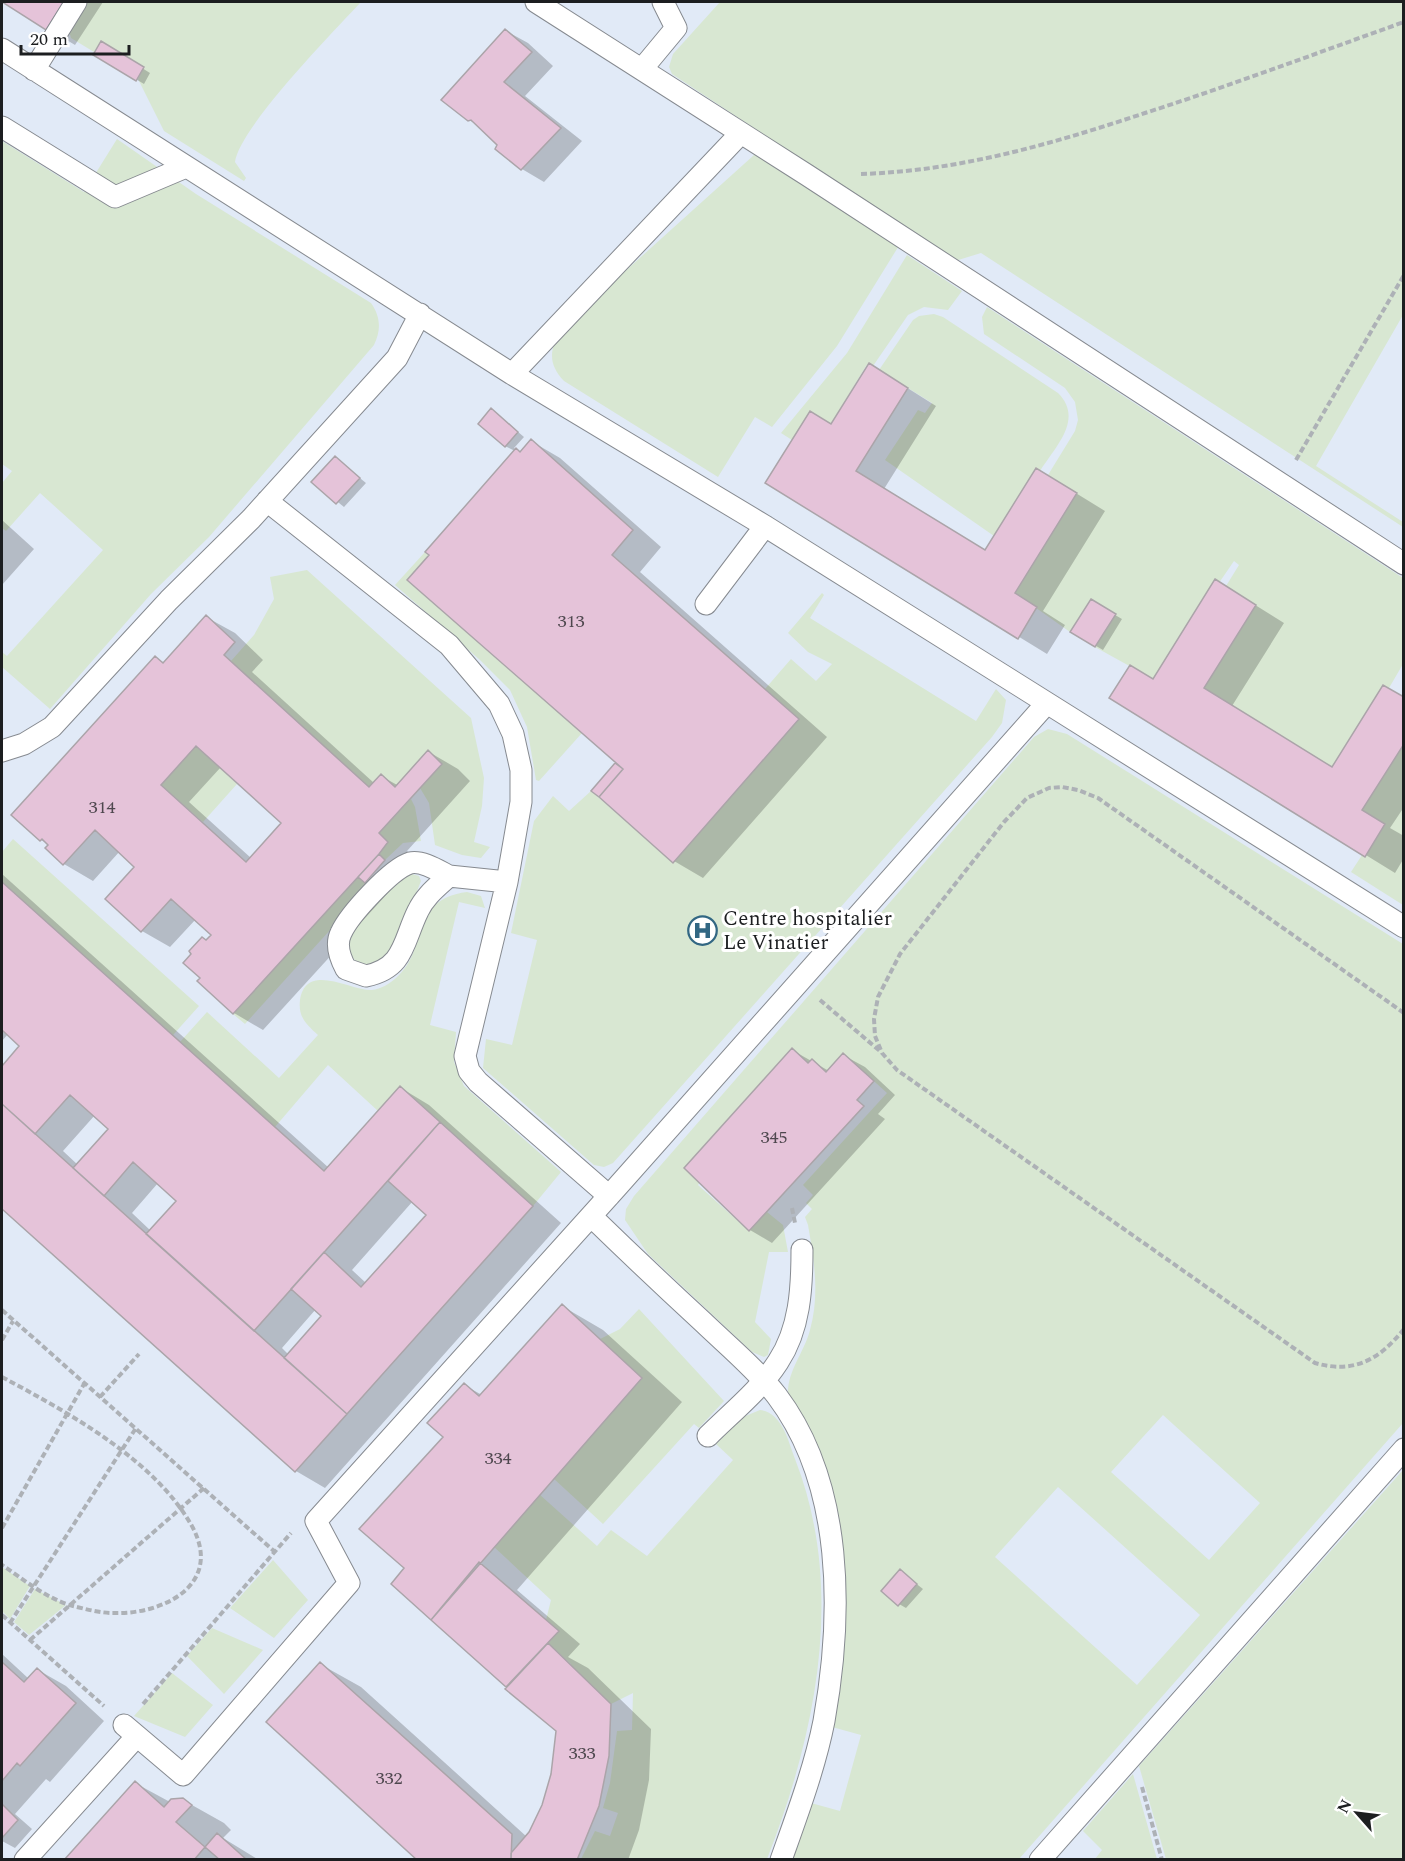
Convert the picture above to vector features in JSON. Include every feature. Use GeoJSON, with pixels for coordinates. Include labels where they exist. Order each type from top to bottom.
{"type":"FeatureCollection","features":[{"type":"Feature","properties":{"kind":"lane"},"geometry":{"type":"LineString","coordinates":[[34,70],[76,2]]}},
{"type":"Feature","properties":{"kind":"lane"},"geometry":{"type":"LineString","coordinates":[[536,2],[807,175],[1404,564]]}},
{"type":"Feature","properties":{"kind":"lane"},"geometry":{"type":"LineString","coordinates":[[642,69],[676,28],[663,2]]}},
{"type":"Feature","properties":{"kind":"lane"},"geometry":{"type":"LineString","coordinates":[[2,49],[512,374],[765,526],[1404,927]]}},
{"type":"Feature","properties":{"kind":"lane"},"geometry":{"type":"LineString","coordinates":[[2,127],[115,197],[186,166]]}},
{"type":"Feature","properties":{"kind":"lane"},"geometry":{"type":"LineString","coordinates":[[512,374],[741,134]]}},
{"type":"Feature","properties":{"kind":"lane"},"geometry":{"type":"LineString","coordinates":[[2,751],[24,744],[52,728],[169,600],[267,501],[397,358],[420,314]]}},
{"type":"Feature","properties":{"kind":"lane"},"geometry":{"type":"LineString","coordinates":[[267,501],[449,645],[499,704],[513,734],[521,770],[521,802],[507,882],[465,1056],[469,1071],[478,1082],[609,1196]]}},
{"type":"Feature","properties":{"kind":"lane"},"geometry":{"type":"LineString","coordinates":[[706,604],[765,526]]}},
{"type":"Feature","properties":{"kind":"lane"},"geometry":{"type":"LineString","coordinates":[[25,1860],[130,1730],[183,1775],[349,1582],[316,1521],[609,1196],[1046,704]]}},
{"type":"Feature","properties":{"kind":"lane"},"geometry":{"type":"LineString","coordinates":[[449,876],[429,893],[418,910],[401,954],[392,966],[366,976],[346,969],[338,948],[340,934],[365,901],[396,871],[410,863],[423,864],[449,876],[507,882]]}},
{"type":"Feature","properties":{"kind":"lane"},"geometry":{"type":"LineString","coordinates":[[591,1216],[763,1380],[794,1423],[808,1452],[825,1502],[834,1572],[833,1649],[824,1722],[781,1860]]}},
{"type":"Feature","properties":{"kind":"lane"},"geometry":{"type":"LineString","coordinates":[[708,1436],[779,1362],[795,1324],[802,1288],[802,1250]]}},
{"type":"Feature","properties":{"kind":"lane"},"geometry":{"type":"LineString","coordinates":[[1040,1860],[1404,1449]]}},
{"type":"Feature","properties":{"kind":"path"},"geometry":{"type":"LineString","coordinates":[[857,174],[914,171],[965,163],[1068,138],[1404,22]]}},
{"type":"Feature","properties":{"kind":"path"},"geometry":{"type":"LineString","coordinates":[[1282,484],[1404,275]]}},
{"type":"Feature","properties":{"kind":"path"},"geometry":{"type":"LineString","coordinates":[[882,1053],[875,1036],[874,1019],[878,997],[900,954],[1004,822],[1027,798],[1049,788],[1078,790],[1098,798],[1404,1013]]}},
{"type":"Feature","properties":{"kind":"path"},"geometry":{"type":"LineString","coordinates":[[799,982],[882,1053],[897,1070],[1315,1363],[1334,1369],[1353,1367],[1374,1358],[1404,1329]]}},
{"type":"Feature","properties":{"kind":"path"},"geometry":{"type":"LineString","coordinates":[[2,1310],[275,1552]]}},
{"type":"Feature","properties":{"kind":"path"},"geometry":{"type":"LineString","coordinates":[[2,1340],[13,1321]]}},
{"type":"Feature","properties":{"kind":"path"},"geometry":{"type":"LineString","coordinates":[[100,1397],[140,1354]]}},
{"type":"Feature","properties":{"kind":"path"},"geometry":{"type":"LineString","coordinates":[[2,1377],[122,1449],[180,1509],[193,1529],[200,1561],[198,1572],[190,1585],[162,1607],[112,1613],[70,1605],[34,1586],[2,1565]]}},
{"type":"Feature","properties":{"kind":"path"},"geometry":{"type":"LineString","coordinates":[[2,1527],[84,1384]]}},
{"type":"Feature","properties":{"kind":"path"},"geometry":{"type":"LineString","coordinates":[[10,1623],[136,1428]]}},
{"type":"Feature","properties":{"kind":"path"},"geometry":{"type":"LineString","coordinates":[[30,1640],[204,1488]]}},
{"type":"Feature","properties":{"kind":"path"},"geometry":{"type":"LineString","coordinates":[[2,1615],[130,1730],[290,1534],[316,1521]]}},
{"type":"Feature","properties":{"kind":"path"},"geometry":{"type":"LineString","coordinates":[[1127,1761],[1137,1770],[1162,1860]]}},
{"type":"Feature","properties":{"kind":"shaded area","name":"Centre hospitalier Le Vinatier"},"geometry":{"type":"Polygon","coordinates":[[[2,2],[1403,2],[1403,1859],[2,1859],[2,2]]]}},
{"type":"Feature","properties":{"kind":"green space"},"geometry":{"type":"Polygon","coordinates":[[[88,2],[361,2],[289,80],[253,127],[240,147],[235,162],[246,178],[244,181],[164,131],[138,79],[144,67],[101,41],[94,52],[71,38],[69,31],[88,2]]]}},
{"type":"Feature","properties":{"kind":"green space"},"geometry":{"type":"Polygon","coordinates":[[[720,2],[1403,2],[1403,315],[1316,466],[1403,522],[1403,527],[981,253],[955,261],[672,74],[669,67],[673,54],[720,2]]]}},
{"type":"Feature","properties":{"kind":"green space"},"geometry":{"type":"Polygon","coordinates":[[[117,139],[196,194],[371,303],[377,314],[379,329],[374,345],[209,537],[151,594],[50,709],[2,667],[2,652],[7,656],[103,550],[40,493],[6,531],[2,528],[2,483],[12,471],[2,464],[2,141],[84,192],[117,139]]]}},
{"type":"Feature","properties":{"kind":"green space"},"geometry":{"type":"Polygon","coordinates":[[[754,155],[760,156],[900,244],[837,346],[772,427],[755,417],[718,477],[564,381],[555,368],[552,356],[554,343],[561,329],[754,155]]]}},
{"type":"Feature","properties":{"kind":"green space"},"geometry":{"type":"Polygon","coordinates":[[[907,255],[962,291],[948,310],[924,307],[908,315],[873,366],[869,363],[866,366],[831,424],[792,440],[781,433],[847,353],[907,255]]]}},
{"type":"Feature","properties":{"kind":"green space"},"geometry":{"type":"Polygon","coordinates":[[[987,307],[1403,578],[1403,664],[1389,688],[1383,685],[1332,767],[1204,688],[1256,605],[1226,586],[1239,565],[1234,561],[1153,679],[1095,647],[1115,613],[1091,599],[1070,632],[1015,593],[1076,493],[1048,475],[1075,431],[1078,420],[1075,402],[1065,388],[984,334],[982,317],[987,307]]]}},
{"type":"Feature","properties":{"kind":"green space"},"geometry":{"type":"Polygon","coordinates":[[[934,314],[943,317],[1058,393],[1068,413],[1068,423],[1060,442],[1040,471],[1036,468],[994,536],[885,460],[918,410],[925,413],[932,403],[879,370],[913,320],[919,316],[934,314]]]}},
{"type":"Feature","properties":{"kind":"green space"},"geometry":{"type":"Polygon","coordinates":[[[425,552],[429,555],[408,581],[582,733],[539,781],[536,780],[527,727],[510,690],[480,660],[395,585],[425,552]]]}},
{"type":"Feature","properties":{"kind":"green space"},"geometry":{"type":"Polygon","coordinates":[[[307,570],[471,718],[484,778],[482,806],[474,842],[490,847],[481,858],[462,855],[435,845],[429,803],[420,788],[442,764],[429,751],[395,787],[381,774],[369,787],[231,661],[254,635],[274,599],[270,577],[307,570]]]}},
{"type":"Feature","properties":{"kind":"green space"},"geometry":{"type":"Polygon","coordinates":[[[822,593],[824,595],[810,618],[976,721],[996,689],[1006,700],[1002,723],[613,1163],[604,1167],[594,1165],[483,1068],[486,1039],[512,1045],[537,940],[511,933],[534,821],[553,796],[569,811],[591,791],[673,862],[799,719],[765,689],[791,659],[816,681],[832,664],[808,652],[788,633],[822,593]]]}},
{"type":"Feature","properties":{"kind":"green space"},"geometry":{"type":"Polygon","coordinates":[[[1048,729],[1067,734],[1403,944],[1403,1423],[1019,1859],[792,1859],[811,1803],[840,1811],[861,1735],[832,1727],[843,1573],[788,1395],[790,1378],[810,1330],[815,1303],[814,1264],[805,1217],[812,1209],[806,1203],[813,1195],[803,1185],[887,1093],[843,1053],[826,1072],[812,1059],[808,1063],[792,1049],[684,1168],[700,1182],[698,1185],[749,1231],[767,1212],[783,1225],[788,1252],[769,1252],[755,1322],[771,1339],[768,1355],[764,1357],[752,1352],[648,1254],[625,1220],[626,1209],[634,1196],[1034,737],[1048,729]],[[1163,1415],[1111,1472],[1209,1560],[1260,1503],[1163,1415]],[[1058,1487],[995,1557],[1137,1685],[1200,1615],[1058,1487]]]}},
{"type":"Feature","properties":{"kind":"green space"},"geometry":{"type":"Polygon","coordinates":[[[1403,744],[1403,905],[1351,872],[1362,855],[1365,857],[1385,825],[1362,810],[1403,744]]]}},
{"type":"Feature","properties":{"kind":"green space"},"geometry":{"type":"Polygon","coordinates":[[[196,746],[237,784],[203,822],[161,785],[196,746]]]}},
{"type":"Feature","properties":{"kind":"green space"},"geometry":{"type":"Polygon","coordinates":[[[411,799],[415,807],[421,841],[403,843],[385,860],[377,853],[388,842],[379,833],[411,799]]]}},
{"type":"Feature","properties":{"kind":"green space"},"geometry":{"type":"Polygon","coordinates":[[[13,839],[199,1006],[173,1035],[2,882],[2,852],[13,839]]]}},
{"type":"Feature","properties":{"kind":"green space"},"geometry":{"type":"Polygon","coordinates":[[[412,874],[419,876],[421,881],[397,942],[388,957],[366,966],[353,958],[349,946],[352,932],[374,903],[401,880],[412,874]]]}},
{"type":"Feature","properties":{"kind":"green space"},"geometry":{"type":"Polygon","coordinates":[[[358,877],[369,887],[245,1024],[233,1014],[358,877]]]}},
{"type":"Feature","properties":{"kind":"green space"},"geometry":{"type":"Polygon","coordinates":[[[467,892],[481,896],[485,908],[459,902],[430,1025],[456,1032],[454,1062],[464,1086],[561,1172],[533,1206],[401,1087],[378,1111],[328,1065],[275,1127],[180,1042],[207,1012],[279,1078],[318,1035],[307,1024],[300,1011],[300,1000],[304,988],[311,982],[320,980],[372,990],[388,984],[406,966],[427,915],[435,905],[448,897],[467,892]]]}},
{"type":"Feature","properties":{"kind":"green space"},"geometry":{"type":"Polygon","coordinates":[[[639,1309],[724,1401],[699,1428],[694,1424],[603,1524],[553,1478],[642,1379],[600,1339],[620,1329],[639,1309]]]}},
{"type":"Feature","properties":{"kind":"green space"},"geometry":{"type":"Polygon","coordinates":[[[760,1410],[774,1416],[783,1428],[810,1508],[819,1559],[821,1610],[818,1661],[811,1712],[799,1762],[767,1859],[581,1859],[595,1831],[610,1836],[618,1813],[603,1808],[610,1783],[617,1731],[632,1730],[633,1693],[611,1704],[569,1666],[571,1664],[548,1643],[546,1620],[551,1600],[493,1546],[539,1494],[597,1546],[611,1530],[647,1556],[733,1460],[716,1444],[743,1417],[760,1410]]]}},
{"type":"Feature","properties":{"kind":"green space"},"geometry":{"type":"Polygon","coordinates":[[[1403,1470],[1403,1859],[1166,1859],[1139,1766],[1403,1470]]]}},
{"type":"Feature","properties":{"kind":"green space"},"geometry":{"type":"Polygon","coordinates":[[[273,1560],[308,1600],[274,1638],[230,1608],[273,1560]]]}},
{"type":"Feature","properties":{"kind":"green space"},"geometry":{"type":"Polygon","coordinates":[[[2,1567],[30,1586],[10,1619],[2,1611],[2,1567]]]}},
{"type":"Feature","properties":{"kind":"green space"},"geometry":{"type":"Polygon","coordinates":[[[35,1589],[66,1605],[29,1635],[14,1622],[35,1589]]]}},
{"type":"Feature","properties":{"kind":"green space"},"geometry":{"type":"Polygon","coordinates":[[[212,1628],[263,1650],[224,1694],[187,1656],[212,1628]]]}},
{"type":"Feature","properties":{"kind":"green space"},"geometry":{"type":"Polygon","coordinates":[[[172,1673],[213,1705],[185,1737],[134,1716],[172,1673]]]}},
{"type":"Feature","properties":{"kind":"green space"},"geometry":{"type":"Polygon","coordinates":[[[1133,1774],[1157,1859],[1095,1859],[1102,1850],[1083,1831],[1133,1774]]]}},
{"type":"Feature","properties":{"kind":"building"},"geometry":{"type":"Polygon","coordinates":[[[2,2],[64,2],[46,30],[2,2]]]}},
{"type":"Feature","properties":{"kind":"building"},"geometry":{"type":"Polygon","coordinates":[[[505,29],[532,52],[504,82],[561,128],[521,170],[495,149],[497,145],[471,120],[468,121],[441,100],[505,29]]]}},
{"type":"Feature","properties":{"kind":"building"},"geometry":{"type":"Polygon","coordinates":[[[101,41],[144,67],[136,81],[93,55],[101,41]]]}},
{"type":"Feature","properties":{"kind":"building"},"geometry":{"type":"Polygon","coordinates":[[[869,363],[908,388],[856,471],[985,550],[1036,468],[1077,493],[1015,593],[1037,607],[1018,639],[765,483],[810,411],[831,424],[869,363]]]}},
{"type":"Feature","properties":{"kind":"building"},"geometry":{"type":"Polygon","coordinates":[[[491,408],[518,432],[505,447],[478,424],[491,408]]]}},
{"type":"Feature","properties":{"kind":"building"},"geometry":{"type":"Polygon","coordinates":[[[531,439],[633,530],[612,555],[799,719],[673,863],[599,797],[623,769],[407,580],[429,555],[425,552],[516,448],[520,452],[531,439]]]}},
{"type":"Feature","properties":{"kind":"building"},"geometry":{"type":"Polygon","coordinates":[[[335,456],[360,478],[336,504],[311,482],[335,456]]]}},
{"type":"Feature","properties":{"kind":"building"},"geometry":{"type":"Polygon","coordinates":[[[1215,579],[1256,605],[1204,688],[1332,767],[1383,685],[1404,697],[1404,744],[1362,810],[1385,824],[1365,857],[1109,698],[1130,665],[1153,679],[1215,579]]]}},
{"type":"Feature","properties":{"kind":"building"},"geometry":{"type":"Polygon","coordinates":[[[1091,599],[1116,614],[1095,647],[1070,632],[1091,599]]]}},
{"type":"Feature","properties":{"kind":"building"},"geometry":{"type":"Polygon","coordinates":[[[206,615],[235,642],[224,655],[369,787],[381,774],[395,787],[428,750],[442,764],[379,833],[388,842],[379,854],[233,1014],[197,981],[200,978],[183,963],[191,954],[189,951],[202,937],[206,940],[211,935],[171,899],[141,932],[105,899],[134,867],[95,830],[63,865],[45,848],[48,845],[42,839],[40,841],[11,815],[155,656],[163,663],[206,615]],[[196,746],[161,785],[246,862],[281,823],[196,746]]]}},
{"type":"Feature","properties":{"kind":"building"},"geometry":{"type":"Polygon","coordinates":[[[615,763],[623,769],[599,797],[591,791],[615,763]]]}},
{"type":"Feature","properties":{"kind":"building"},"geometry":{"type":"Polygon","coordinates":[[[379,854],[385,860],[365,883],[358,877],[379,854]]]}},
{"type":"Feature","properties":{"kind":"building"},"geometry":{"type":"Polygon","coordinates":[[[2,882],[324,1171],[400,1086],[440,1122],[254,1331],[146,1234],[176,1201],[133,1162],[104,1196],[73,1168],[108,1129],[70,1095],[35,1134],[2,1104],[2,1066],[19,1046],[2,1030],[2,882]]]}},
{"type":"Feature","properties":{"kind":"building"},"geometry":{"type":"Polygon","coordinates":[[[792,1048],[808,1063],[812,1059],[826,1072],[843,1053],[874,1081],[857,1100],[864,1106],[749,1231],[684,1168],[792,1048]]]}},
{"type":"Feature","properties":{"kind":"building"},"geometry":{"type":"Polygon","coordinates":[[[2,1104],[347,1414],[295,1472],[2,1209],[2,1104]]]}},
{"type":"Feature","properties":{"kind":"building"},"geometry":{"type":"Polygon","coordinates":[[[440,1122],[533,1206],[347,1414],[284,1358],[321,1316],[291,1289],[324,1252],[361,1287],[426,1215],[388,1181],[440,1122]]]}},
{"type":"Feature","properties":{"kind":"building"},"geometry":{"type":"Polygon","coordinates":[[[562,1304],[642,1378],[431,1620],[391,1584],[404,1568],[359,1529],[443,1437],[427,1423],[464,1383],[479,1396],[562,1304]]]}},
{"type":"Feature","properties":{"kind":"building"},"geometry":{"type":"Polygon","coordinates":[[[479,1562],[559,1631],[506,1687],[431,1620],[479,1562]]]}},
{"type":"Feature","properties":{"kind":"building"},"geometry":{"type":"Polygon","coordinates":[[[900,1569],[917,1584],[898,1606],[881,1591],[900,1569]]]}},
{"type":"Feature","properties":{"kind":"building"},"geometry":{"type":"Polygon","coordinates":[[[548,1643],[611,1704],[609,1756],[599,1806],[577,1860],[511,1860],[511,1853],[529,1832],[542,1805],[551,1774],[556,1731],[505,1689],[548,1643]]]}},
{"type":"Feature","properties":{"kind":"building"},"geometry":{"type":"Polygon","coordinates":[[[2,1662],[24,1682],[37,1668],[76,1703],[20,1766],[17,1763],[2,1781],[2,1662]]]}},
{"type":"Feature","properties":{"kind":"building"},"geometry":{"type":"Polygon","coordinates":[[[320,1662],[512,1834],[511,1860],[417,1860],[266,1722],[320,1662]]]}},
{"type":"Feature","properties":{"kind":"building"},"geometry":{"type":"Polygon","coordinates":[[[135,1781],[164,1807],[171,1799],[183,1798],[192,1805],[176,1822],[205,1847],[194,1860],[64,1860],[135,1781]]]}},
{"type":"Feature","properties":{"kind":"building"},"geometry":{"type":"Polygon","coordinates":[[[2,1804],[18,1820],[2,1838],[2,1804]]]}},
{"type":"Feature","properties":{"kind":"building"},"geometry":{"type":"Polygon","coordinates":[[[217,1833],[247,1860],[220,1860],[205,1847],[217,1833]]]}},
{"type":"Feature","properties":{"kind":"place","name":"Centre hospitalier Le Vinatier"},"geometry":{"type":"Point","coordinates":[702,930]}}]}
